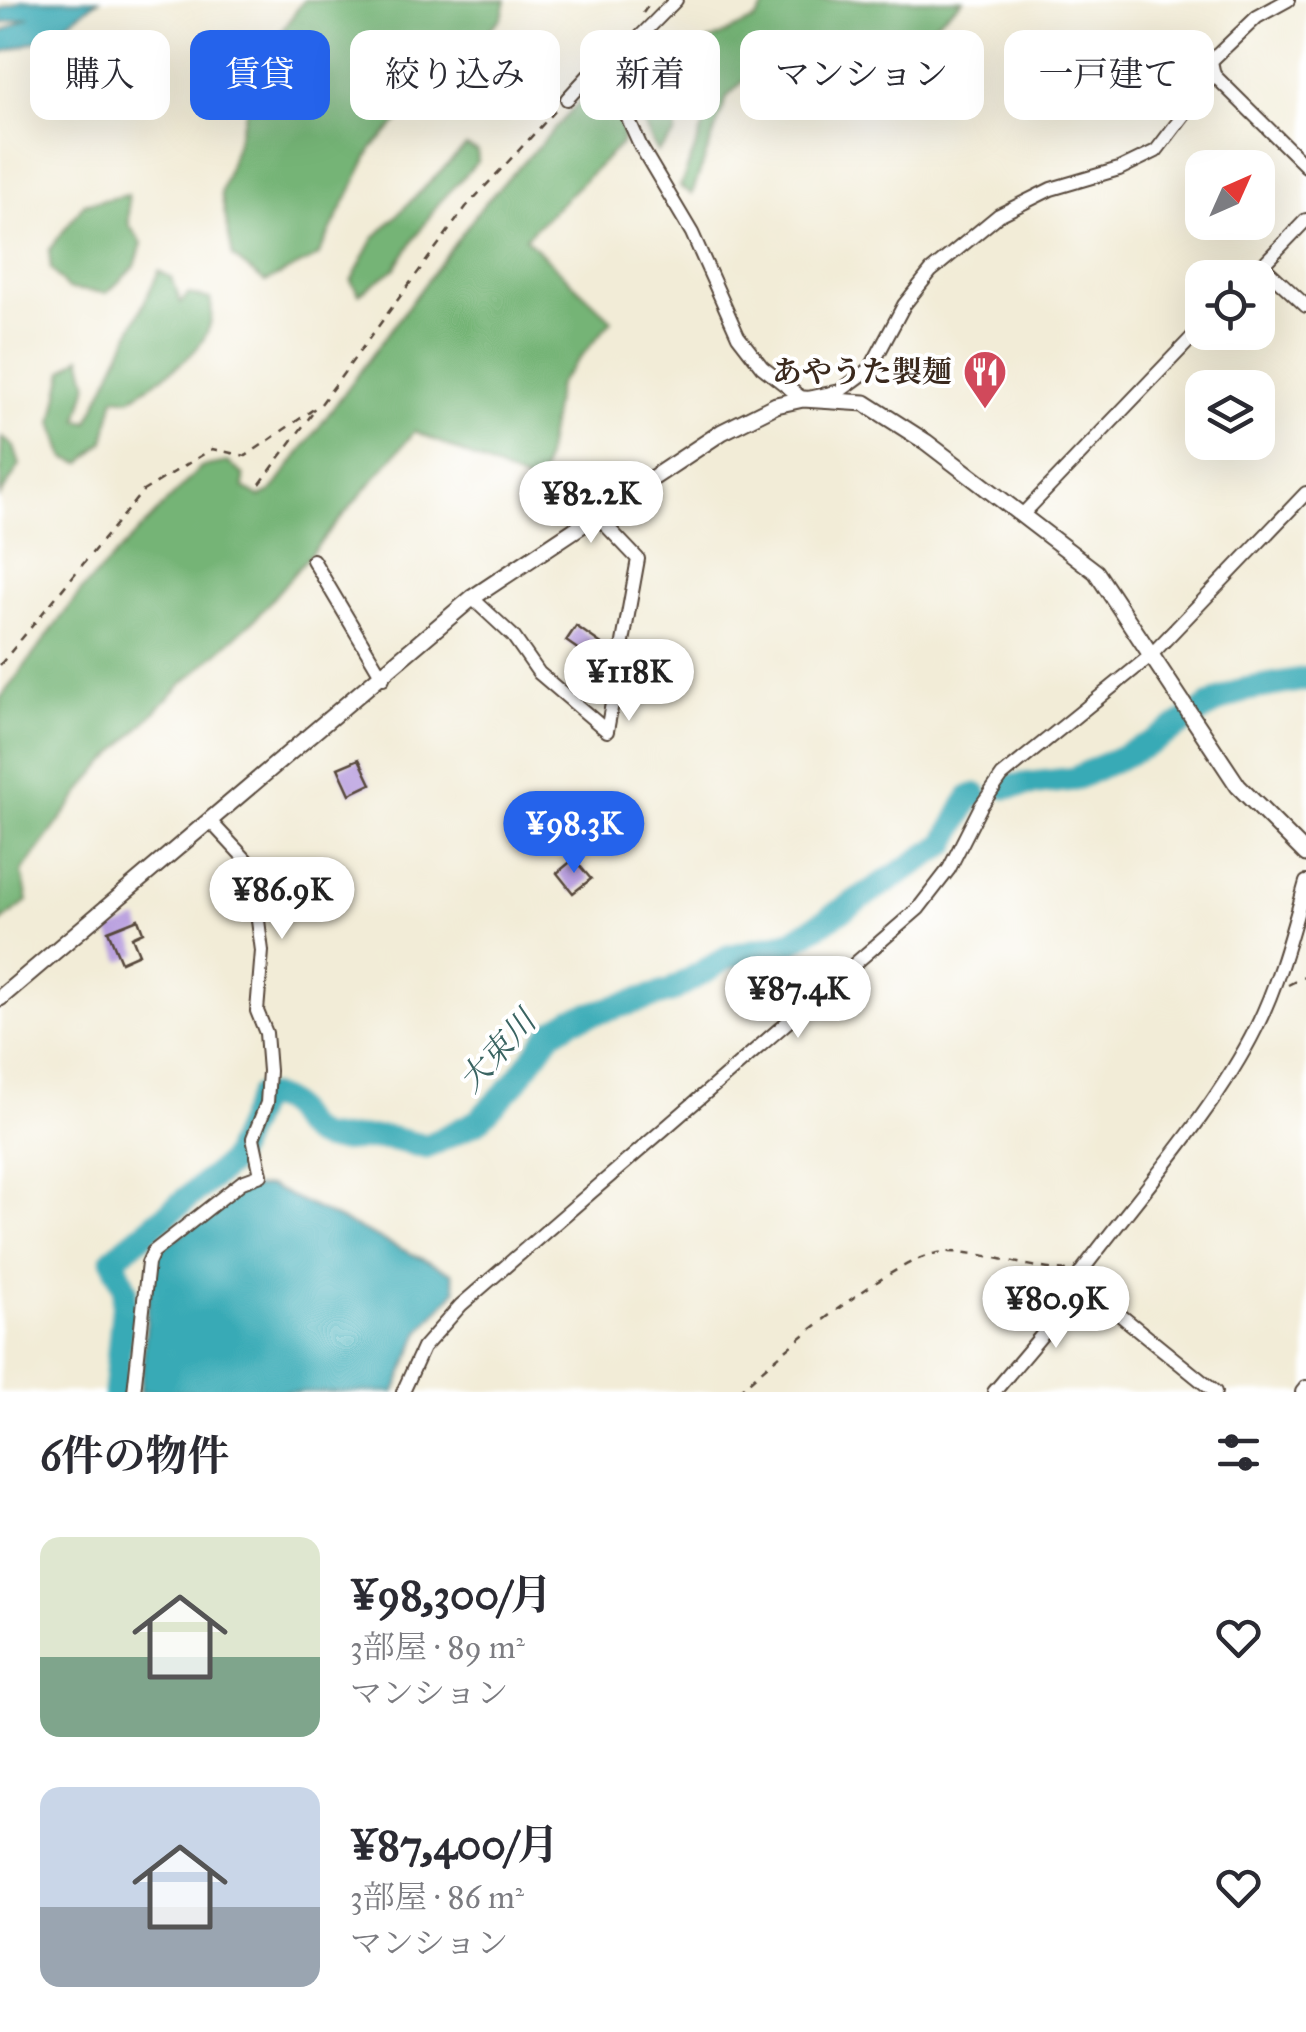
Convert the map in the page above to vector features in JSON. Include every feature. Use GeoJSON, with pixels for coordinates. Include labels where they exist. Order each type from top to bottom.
{"type":"FeatureCollection","features":[{"type":"Feature","properties":{"kind":"street"},"geometry":{"type":"LineString","coordinates":[[646,30],[676,0]]}},
{"type":"Feature","properties":{"kind":"street"},"geometry":{"type":"LineString","coordinates":[[1214,58],[1257,17],[1288,0]]}},
{"type":"Feature","properties":{"kind":"street"},"geometry":{"type":"LineString","coordinates":[[1214,75],[1306,166]]}},
{"type":"Feature","properties":{"kind":"street"},"geometry":{"type":"LineString","coordinates":[[567,99],[580,85]]}},
{"type":"Feature","properties":{"kind":"street"},"geometry":{"type":"LineString","coordinates":[[629,120],[692,233],[738,336],[762,367],[803,399],[865,403],[1096,572],[1238,786],[1306,854]]}},
{"type":"Feature","properties":{"kind":"street"},"geometry":{"type":"LineString","coordinates":[[0,998],[367,687],[383,678],[472,598],[722,432],[776,405],[840,390],[870,369],[904,305],[931,271],[999,215],[1051,189],[1119,168],[1156,151],[1180,120]]}},
{"type":"Feature","properties":{"kind":"street"},"geometry":{"type":"LineString","coordinates":[[1267,260],[1306,220]]}},
{"type":"Feature","properties":{"kind":"street"},"geometry":{"type":"LineString","coordinates":[[1275,277],[1306,306]]}},
{"type":"Feature","properties":{"kind":"street"},"geometry":{"type":"LineString","coordinates":[[1022,515],[1185,345]]}},
{"type":"Feature","properties":{"kind":"street"},"geometry":{"type":"LineString","coordinates":[[403,1392],[423,1348],[461,1304],[918,909],[949,869],[981,806],[1002,776],[1149,657],[1306,493]]}},
{"type":"Feature","properties":{"kind":"street"},"geometry":{"type":"LineString","coordinates":[[472,598],[514,636],[539,673],[607,730],[638,559],[596,515]]}},
{"type":"Feature","properties":{"kind":"street"},"geometry":{"type":"LineString","coordinates":[[313,560],[383,678]]}},
{"type":"Feature","properties":{"kind":"street"},"geometry":{"type":"LineString","coordinates":[[134,1392],[148,1263],[154,1252],[242,1182],[262,1175],[253,1138],[267,1097],[266,1033],[257,1011],[262,951],[249,863],[210,822]]}},
{"type":"Feature","properties":{"kind":"street"},"geometry":{"type":"LineString","coordinates":[[994,1392],[1083,1278],[1235,1066],[1278,974],[1306,882]]}},
{"type":"Feature","properties":{"kind":"street"},"geometry":{"type":"LineString","coordinates":[[1083,1278],[1215,1392]]}},
{"type":"Feature","properties":{"kind":"path"},"geometry":{"type":"LineString","coordinates":[[260,484],[360,356],[466,208],[567,99]]}},
{"type":"Feature","properties":{"kind":"path"},"geometry":{"type":"LineString","coordinates":[[0,666],[143,491],[212,449],[246,456],[316,409]]}},
{"type":"Feature","properties":{"kind":"path"},"geometry":{"type":"LineString","coordinates":[[738,1392],[852,1298],[922,1255],[947,1252],[1083,1278]]}},
{"type":"Feature","properties":{"kind":"green space"},"geometry":{"type":"Polygon","coordinates":[[[304,0],[506,0],[502,17],[489,30],[350,30],[350,120],[400,120],[372,148],[318,256],[265,282],[233,257],[221,193],[244,120],[330,120],[330,30],[282,30],[304,0]]]}},
{"type":"Feature","properties":{"kind":"green space"},"geometry":{"type":"Polygon","coordinates":[[[769,0],[963,0],[927,30],[740,30],[740,84],[727,97],[720,116],[720,36],[756,19],[769,0]]]}},
{"type":"Feature","properties":{"kind":"green space"},"geometry":{"type":"Polygon","coordinates":[[[580,102],[580,120],[622,120],[621,144],[525,238],[612,320],[558,384],[540,488],[415,431],[255,619],[181,685],[92,777],[22,872],[28,901],[0,923],[0,699],[82,590],[201,467],[228,462],[244,475],[244,488],[260,497],[271,492],[483,205],[580,102]]]}},
{"type":"Feature","properties":{"kind":"green space"},"geometry":{"type":"Polygon","coordinates":[[[642,120],[677,120],[675,135],[657,152],[642,120]]]}},
{"type":"Feature","properties":{"kind":"green space"},"geometry":{"type":"Polygon","coordinates":[[[706,120],[719,120],[692,194],[680,187],[706,120]]]}},
{"type":"Feature","properties":{"kind":"green space"},"geometry":{"type":"Polygon","coordinates":[[[466,146],[477,151],[478,161],[438,204],[394,269],[359,294],[351,281],[374,238],[466,146]]]}},
{"type":"Feature","properties":{"kind":"green space"},"geometry":{"type":"Polygon","coordinates":[[[128,195],[129,225],[142,243],[135,266],[107,293],[68,289],[51,269],[49,250],[84,204],[128,195]]]}},
{"type":"Feature","properties":{"kind":"green space"},"geometry":{"type":"Polygon","coordinates":[[[159,271],[172,278],[181,303],[188,294],[210,299],[207,332],[188,358],[174,369],[130,399],[115,397],[104,441],[82,463],[65,458],[53,423],[64,370],[81,357],[88,384],[78,420],[88,422],[159,271]]]}},
{"type":"Feature","properties":{"kind":"green space"},"geometry":{"type":"Polygon","coordinates":[[[2,437],[14,447],[20,465],[0,496],[2,437]]]}},
{"type":"Feature","properties":{"kind":"water"},"geometry":{"type":"Polygon","coordinates":[[[23,0],[99,0],[57,30],[30,30],[30,43],[0,53],[0,33],[30,17],[0,24],[0,9],[23,0]]]}},
{"type":"Feature","properties":{"kind":"water"},"geometry":{"type":"Polygon","coordinates":[[[269,1186],[452,1273],[456,1290],[420,1332],[395,1392],[140,1392],[151,1270],[157,1252],[244,1188],[269,1186]]]}},
{"type":"Feature","properties":{"kind":"building"},"geometry":{"type":"Polygon","coordinates":[[[576,626],[606,647],[595,661],[566,641],[576,626]]]}},
{"type":"Feature","properties":{"kind":"building"},"geometry":{"type":"Polygon","coordinates":[[[359,759],[371,784],[350,794],[338,768],[359,759]]]}},
{"type":"Feature","properties":{"kind":"building"},"geometry":{"type":"Polygon","coordinates":[[[574,859],[591,879],[573,893],[557,873],[574,859]]]}},
{"type":"Feature","properties":{"kind":"building"},"geometry":{"type":"Polygon","coordinates":[[[138,919],[143,932],[132,937],[139,954],[121,962],[108,931],[138,919]]]}},
{"type":"Feature","properties":{"kind":"waterway","name":"大束川"},"geometry":{"type":"LineString","coordinates":[[1005,787],[1074,779],[1149,744],[1243,690],[1306,679]]}},
{"type":"Feature","properties":{"kind":"waterway","name":"大束川"},"geometry":{"type":"LineString","coordinates":[[115,1392],[125,1289],[113,1259],[231,1162],[260,1096],[283,1102],[305,1128],[322,1138],[387,1138],[426,1147],[478,1121],[514,1084],[551,1033],[574,1019],[671,991],[728,957],[792,942],[945,844],[969,798],[976,795]]}},
{"type":"Feature","properties":{"kind":"place","name":"あやうた製麺"},"geometry":{"type":"Point","coordinates":[985,410]}}]}
